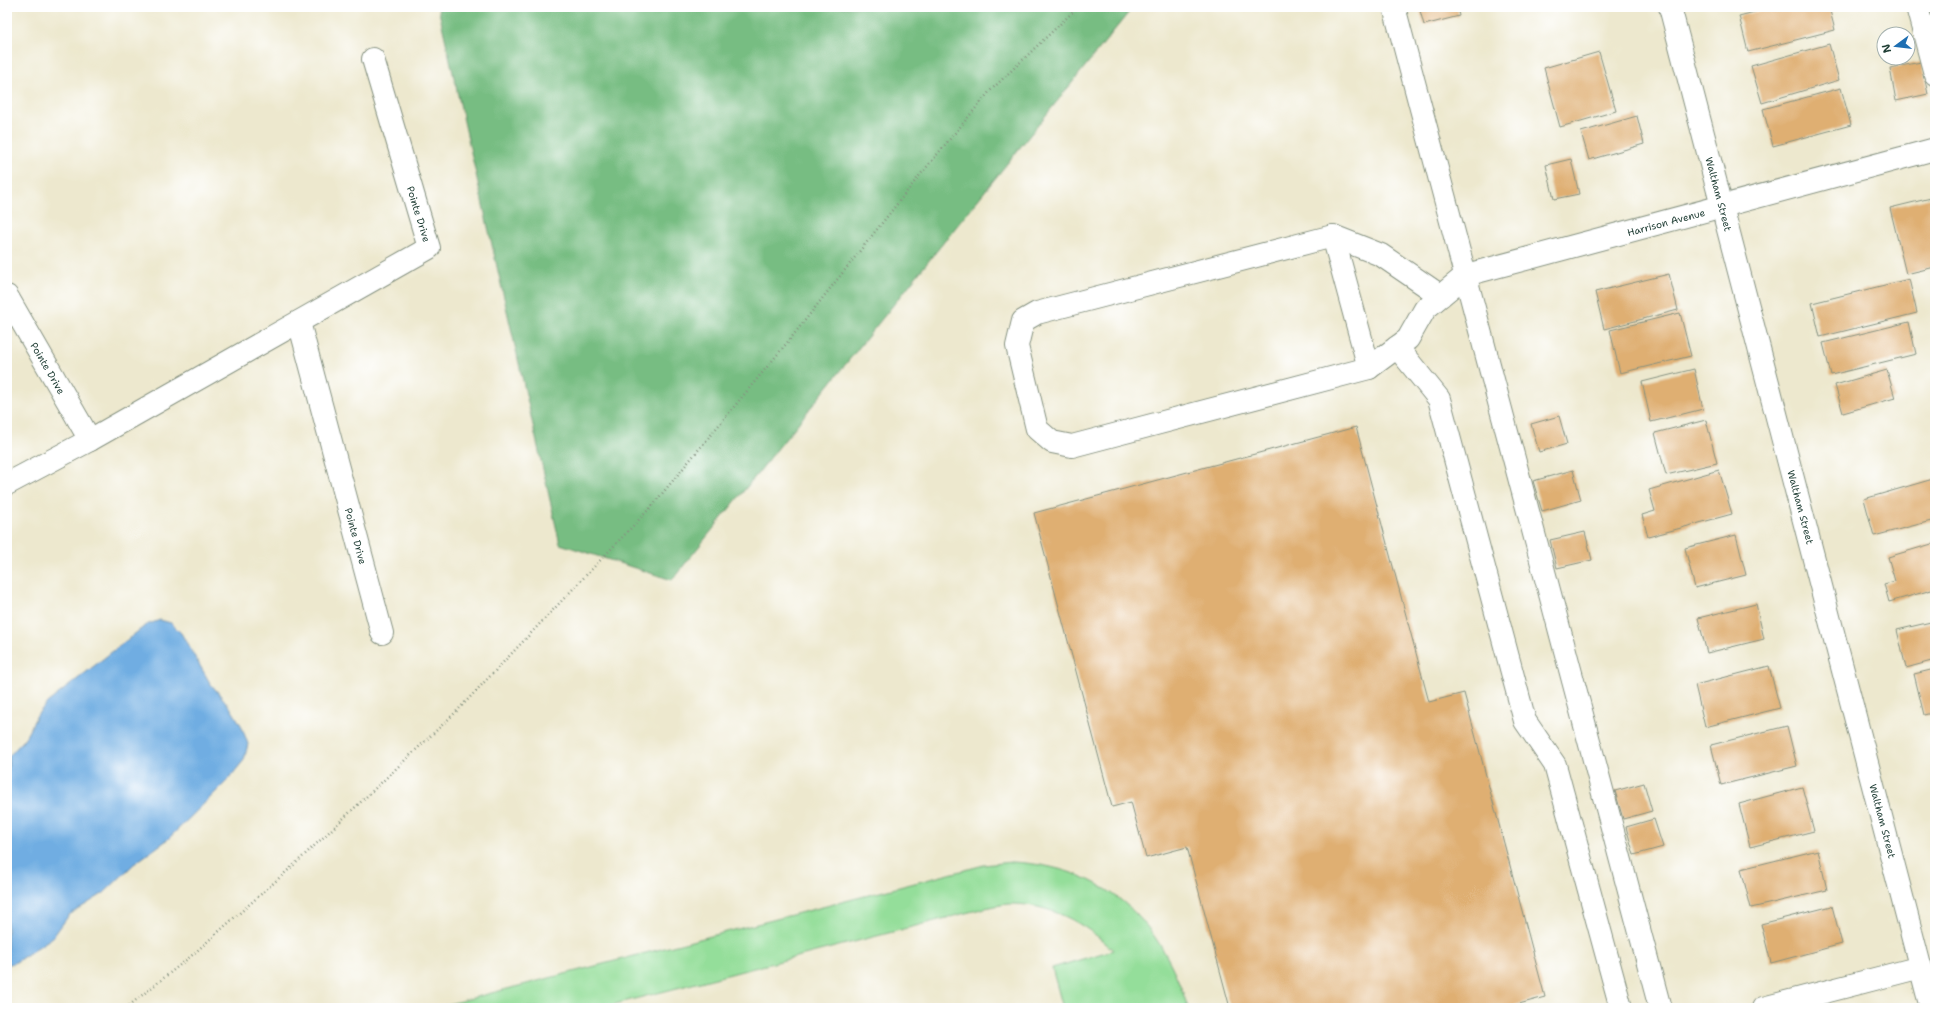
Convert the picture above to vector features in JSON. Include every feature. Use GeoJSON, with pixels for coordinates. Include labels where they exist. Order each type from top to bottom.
{"type":"FeatureCollection","features":[{"type":"Feature","properties":{"kind":"street"},"geometry":{"type":"LineString","coordinates":[[1394,7],[1660,1008]]}},
{"type":"Feature","properties":{"kind":"street","name":"Waltham Street"},"geometry":{"type":"LineString","coordinates":[[1670,7],[1932,1008]]}},
{"type":"Feature","properties":{"kind":"street"},"geometry":{"type":"LineString","coordinates":[[1917,7],[1935,74]]}},
{"type":"Feature","properties":{"kind":"street","name":"Pointe Drive"},"geometry":{"type":"LineString","coordinates":[[7,484],[90,440],[429,248],[372,59]]}},
{"type":"Feature","properties":{"kind":"street","name":"Harrison Avenue"},"geometry":{"type":"LineString","coordinates":[[1466,275],[1935,149]]}},
{"type":"Feature","properties":{"kind":"street"},"geometry":{"type":"LineString","coordinates":[[1441,296],[1381,255],[1333,236],[1036,313],[1023,321],[1017,346],[1037,429],[1052,442],[1072,446],[1370,368],[1408,339],[1425,309],[1441,296],[1466,275]]}},
{"type":"Feature","properties":{"kind":"street"},"geometry":{"type":"LineString","coordinates":[[1333,236],[1370,368]]}},
{"type":"Feature","properties":{"kind":"street","name":"Pointe Drive"},"geometry":{"type":"LineString","coordinates":[[7,296],[90,440]]}},
{"type":"Feature","properties":{"kind":"street","name":"Pointe Drive"},"geometry":{"type":"LineString","coordinates":[[298,322],[382,633]]}},
{"type":"Feature","properties":{"kind":"street"},"geometry":{"type":"LineString","coordinates":[[1397,347],[1439,400],[1526,721],[1555,765],[1621,1008]]}},
{"type":"Feature","properties":{"kind":"street"},"geometry":{"type":"LineString","coordinates":[[1763,1008],[1921,967]]}},
{"type":"Feature","properties":{"kind":"path"},"geometry":{"type":"LineString","coordinates":[[126,1008],[190,957],[295,864],[466,702],[651,507],[791,338],[920,175],[990,91],[1078,7]]}},
{"type":"Feature","properties":{"kind":"green space"},"geometry":{"type":"Polygon","coordinates":[[[438,7],[1133,7],[672,580],[560,544],[438,7]]]}},
{"type":"Feature","properties":{"kind":"green space"},"geometry":{"type":"Polygon","coordinates":[[[1011,862],[1045,866],[1075,874],[1102,887],[1125,904],[1145,924],[1162,949],[1177,977],[1188,1008],[1063,1008],[1052,968],[1113,950],[1091,931],[1065,916],[1038,907],[1008,904],[981,909],[600,1008],[434,1008],[984,865],[1011,862]]]}},
{"type":"Feature","properties":{"kind":"water"},"geometry":{"type":"Polygon","coordinates":[[[160,620],[171,623],[181,633],[210,683],[230,707],[241,725],[248,744],[244,760],[227,781],[167,840],[134,864],[104,893],[69,915],[53,937],[16,962],[7,965],[7,786],[9,756],[24,740],[37,715],[47,703],[146,625],[160,620]]]}},
{"type":"Feature","properties":{"kind":"building"},"geometry":{"type":"Polygon","coordinates":[[[1419,7],[1457,7],[1459,16],[1424,25],[1419,7]]]}},
{"type":"Feature","properties":{"kind":"building"},"geometry":{"type":"Polygon","coordinates":[[[1774,7],[1829,7],[1835,30],[1748,52],[1739,16],[1774,7]]]}},
{"type":"Feature","properties":{"kind":"building"},"geometry":{"type":"Polygon","coordinates":[[[1829,44],[1839,80],[1762,103],[1751,66],[1829,44]]]}},
{"type":"Feature","properties":{"kind":"building"},"geometry":{"type":"Polygon","coordinates":[[[1599,52],[1616,111],[1560,127],[1544,68],[1599,52]]]}},
{"type":"Feature","properties":{"kind":"building"},"geometry":{"type":"Polygon","coordinates":[[[1921,62],[1928,94],[1896,101],[1890,68],[1900,66],[1916,66],[1916,63],[1921,62]]]}},
{"type":"Feature","properties":{"kind":"building"},"geometry":{"type":"Polygon","coordinates":[[[1841,88],[1851,125],[1773,146],[1763,109],[1841,88]]]}},
{"type":"Feature","properties":{"kind":"building"},"geometry":{"type":"Polygon","coordinates":[[[1637,116],[1644,144],[1589,160],[1581,132],[1637,116]]]}},
{"type":"Feature","properties":{"kind":"building"},"geometry":{"type":"Polygon","coordinates":[[[1571,159],[1579,194],[1554,199],[1546,165],[1571,159]]]}},
{"type":"Feature","properties":{"kind":"building"},"geometry":{"type":"Polygon","coordinates":[[[1935,197],[1935,267],[1906,274],[1890,208],[1935,197]]]}},
{"type":"Feature","properties":{"kind":"building"},"geometry":{"type":"Polygon","coordinates":[[[1669,274],[1678,310],[1604,329],[1595,292],[1669,274]]]}},
{"type":"Feature","properties":{"kind":"building"},"geometry":{"type":"Polygon","coordinates":[[[1909,279],[1917,313],[1820,337],[1812,303],[1909,279]]]}},
{"type":"Feature","properties":{"kind":"building"},"geometry":{"type":"Polygon","coordinates":[[[1680,313],[1691,356],[1620,373],[1610,330],[1680,313]]]}},
{"type":"Feature","properties":{"kind":"building"},"geometry":{"type":"Polygon","coordinates":[[[1909,322],[1916,354],[1831,375],[1823,343],[1909,322]]]}},
{"type":"Feature","properties":{"kind":"building"},"geometry":{"type":"Polygon","coordinates":[[[1694,369],[1703,409],[1651,422],[1642,382],[1694,369]]]}},
{"type":"Feature","properties":{"kind":"building"},"geometry":{"type":"Polygon","coordinates":[[[1887,370],[1895,398],[1843,413],[1835,385],[1887,370]]]}},
{"type":"Feature","properties":{"kind":"building"},"geometry":{"type":"Polygon","coordinates":[[[1559,416],[1567,444],[1539,452],[1531,424],[1559,416]]]}},
{"type":"Feature","properties":{"kind":"building"},"geometry":{"type":"Polygon","coordinates":[[[1706,420],[1717,463],[1666,475],[1655,433],[1706,420]]]}},
{"type":"Feature","properties":{"kind":"building"},"geometry":{"type":"Polygon","coordinates":[[[1356,427],[1429,702],[1464,693],[1545,997],[1504,1008],[1230,1008],[1187,847],[1146,858],[1131,802],[1112,807],[1034,513],[1356,427]]]}},
{"type":"Feature","properties":{"kind":"building"},"geometry":{"type":"Polygon","coordinates":[[[1573,470],[1581,500],[1542,511],[1533,481],[1573,470]]]}},
{"type":"Feature","properties":{"kind":"building"},"geometry":{"type":"Polygon","coordinates":[[[1719,470],[1732,514],[1648,537],[1642,515],[1655,511],[1649,490],[1719,470]]]}},
{"type":"Feature","properties":{"kind":"building"},"geometry":{"type":"Polygon","coordinates":[[[1933,479],[1935,486],[1935,520],[1874,536],[1864,499],[1933,479]]]}},
{"type":"Feature","properties":{"kind":"building"},"geometry":{"type":"Polygon","coordinates":[[[1585,532],[1592,560],[1557,568],[1550,540],[1585,532]]]}},
{"type":"Feature","properties":{"kind":"building"},"geometry":{"type":"Polygon","coordinates":[[[1736,535],[1746,575],[1695,588],[1685,548],[1736,535]]]}},
{"type":"Feature","properties":{"kind":"building"},"geometry":{"type":"Polygon","coordinates":[[[1935,543],[1935,589],[1889,602],[1884,584],[1895,581],[1888,557],[1935,543]]]}},
{"type":"Feature","properties":{"kind":"building"},"geometry":{"type":"Polygon","coordinates":[[[1756,604],[1764,639],[1707,653],[1698,618],[1756,604]]]}},
{"type":"Feature","properties":{"kind":"building"},"geometry":{"type":"Polygon","coordinates":[[[1935,621],[1935,660],[1906,668],[1897,630],[1935,621]]]}},
{"type":"Feature","properties":{"kind":"building"},"geometry":{"type":"Polygon","coordinates":[[[1769,666],[1780,708],[1705,727],[1695,685],[1769,666]]]}},
{"type":"Feature","properties":{"kind":"building"},"geometry":{"type":"Polygon","coordinates":[[[1935,669],[1935,712],[1924,715],[1914,674],[1935,669]]]}},
{"type":"Feature","properties":{"kind":"building"},"geometry":{"type":"Polygon","coordinates":[[[1787,726],[1797,766],[1721,785],[1711,745],[1787,726]]]}},
{"type":"Feature","properties":{"kind":"building"},"geometry":{"type":"Polygon","coordinates":[[[1644,783],[1652,811],[1623,819],[1615,791],[1644,783]]]}},
{"type":"Feature","properties":{"kind":"building"},"geometry":{"type":"Polygon","coordinates":[[[1802,787],[1814,831],[1750,847],[1739,804],[1802,787]]]}},
{"type":"Feature","properties":{"kind":"building"},"geometry":{"type":"Polygon","coordinates":[[[1654,819],[1663,847],[1634,855],[1626,827],[1654,819]]]}},
{"type":"Feature","properties":{"kind":"building"},"geometry":{"type":"Polygon","coordinates":[[[1818,850],[1827,890],[1751,908],[1741,869],[1818,850]]]}},
{"type":"Feature","properties":{"kind":"building"},"geometry":{"type":"Polygon","coordinates":[[[1832,906],[1842,944],[1771,963],[1761,924],[1832,906]]]}}]}
